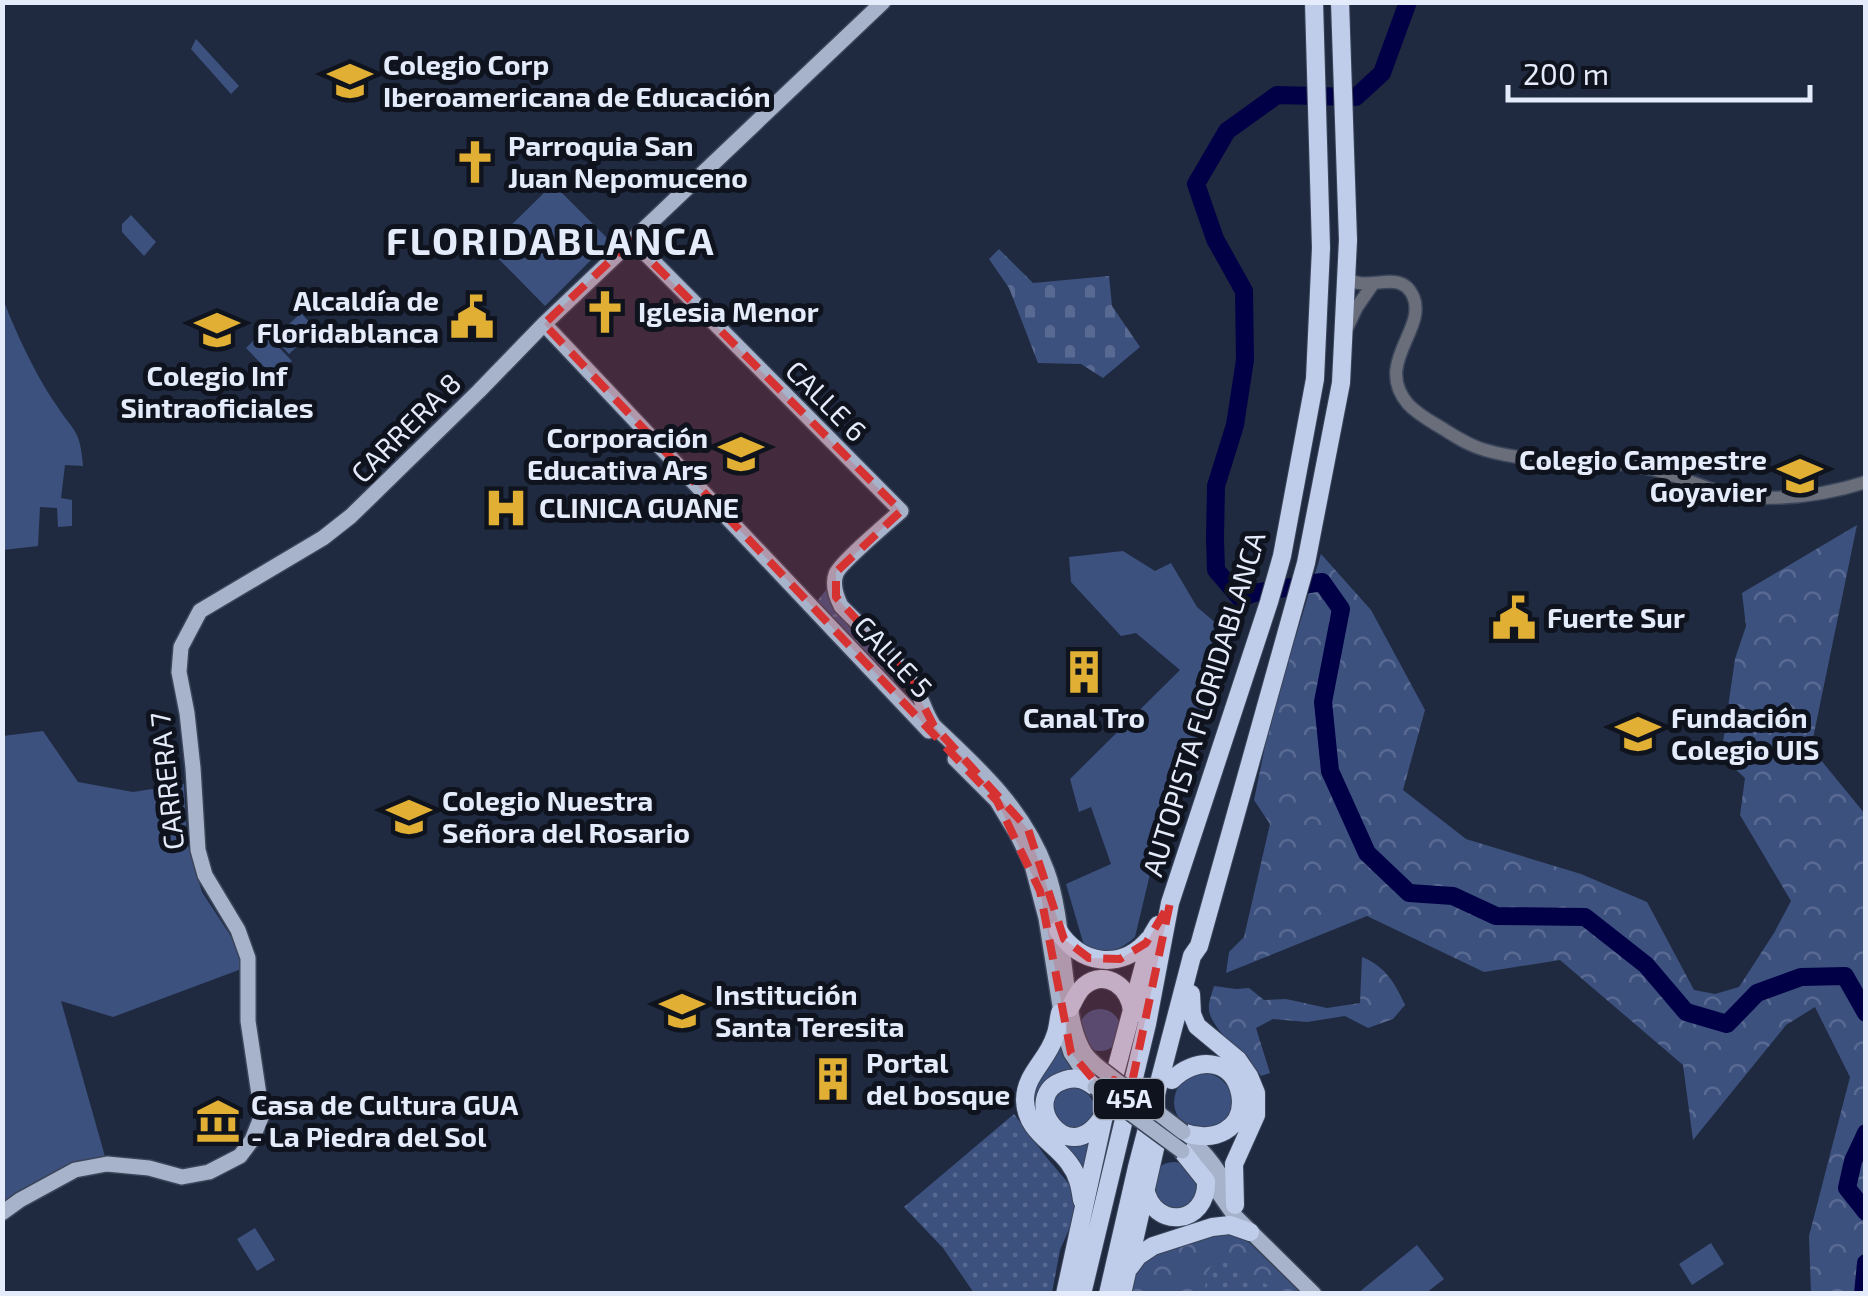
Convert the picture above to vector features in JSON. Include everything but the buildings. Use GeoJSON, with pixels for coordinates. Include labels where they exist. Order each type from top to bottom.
{"type":"FeatureCollection","features":[{"type":"Feature","properties":{"kind":"highway","name":"AUTOPISTA FLORIDABLANCA"},"geometry":{"type":"LineString","coordinates":[[1082,1294],[1147,1024],[1170,903],[1282,556],[1315,380],[1322,248],[1314,2]]}},
{"type":"Feature","properties":{"kind":"highway","name":"AUTOPISTA FLORIDABLANCA"},"geometry":{"type":"LineString","coordinates":[[1108,1294],[1192,956],[1199,946],[1306,563],[1341,383],[1348,240],[1340,2]]}},
{"type":"Feature","properties":{"kind":"highway","name":"45A"},"geometry":{"type":"LineString","coordinates":[[1065,1294],[1082,1207],[1152,934],[1170,903]]}},
{"type":"Feature","properties":{"kind":"highway"},"geometry":{"type":"LineString","coordinates":[[1058,930],[1071,947],[1099,960],[1130,956],[1152,934]]}},
{"type":"Feature","properties":{"kind":"highway","name":"45A"},"geometry":{"type":"LineString","coordinates":[[1123,1285],[1199,946]]}},
{"type":"Feature","properties":{"kind":"highway"},"geometry":{"type":"LineString","coordinates":[[1082,1207],[1075,1171],[1035,1129],[1026,1105],[1030,1080],[1065,1011],[1082,988],[1093,981],[1106,980],[1128,992],[1131,1018]]}},
{"type":"Feature","properties":{"kind":"highway"},"geometry":{"type":"LineString","coordinates":[[1191,994],[1197,1026],[1242,1064],[1257,1098],[1254,1121],[1234,1164],[1234,1204]]}},
{"type":"Feature","properties":{"kind":"highway"},"geometry":{"type":"LineString","coordinates":[[1145,1187],[1148,1201],[1164,1215],[1179,1217],[1198,1208],[1205,1195],[1206,1181],[1183,1142],[1224,1132],[1235,1122],[1240,1108],[1240,1093],[1234,1080],[1210,1064],[1196,1064],[1172,1080]]}},
{"type":"Feature","properties":{"kind":"highway"},"geometry":{"type":"LineString","coordinates":[[1098,1078],[1060,1082],[1046,1098],[1045,1113],[1052,1127],[1064,1135],[1079,1136],[1092,1130],[1106,1111]]}},
{"type":"Feature","properties":{"kind":"highway"},"geometry":{"type":"LineString","coordinates":[[1123,1285],[1132,1262],[1158,1244],[1216,1226],[1230,1225],[1250,1232]]}},
{"type":"Feature","properties":{"kind":"highway"},"geometry":{"type":"LineString","coordinates":[[1072,1260],[1072,1294]]}},
{"type":"Feature","properties":{"kind":"main road","name":"CARRERA 8"},"geometry":{"type":"LineString","coordinates":[[200,611],[324,538],[352,516],[544,324],[883,2]]}},
{"type":"Feature","properties":{"kind":"main road","name":"CALLE 6"},"geometry":{"type":"LineString","coordinates":[[631,241],[901,511],[836,572]]}},
{"type":"Feature","properties":{"kind":"main road","name":"CALLE 5"},"geometry":{"type":"LineString","coordinates":[[544,324],[997,801],[1032,865],[1065,1011]]}},
{"type":"Feature","properties":{"kind":"main road","name":"CALLE 5"},"geometry":{"type":"LineString","coordinates":[[836,572],[834,587],[841,606],[908,676],[926,716],[1005,796],[1028,829],[1048,872],[1071,1052],[1098,1078]]}},
{"type":"Feature","properties":{"kind":"main road","name":"CARRERA 7"},"geometry":{"type":"LineString","coordinates":[[2,1216],[30,1194],[76,1170],[107,1164],[149,1168],[182,1177],[223,1167],[240,1156],[252,1140],[262,1114],[248,1021],[248,958],[238,930],[205,876],[198,850],[193,768],[179,672],[181,647],[200,611]]}},
{"type":"Feature","properties":{"kind":"main road"},"geometry":{"type":"LineString","coordinates":[[1098,1078],[1183,1142],[1208,1155],[1250,1232]]}},
{"type":"Feature","properties":{"kind":"main road"},"geometry":{"type":"LineString","coordinates":[[1183,1142],[1250,1232],[1314,1294]]}},
{"type":"Feature","properties":{"kind":"street"},"geometry":{"type":"LineString","coordinates":[[1347,278],[1360,284],[1392,280],[1412,292],[1414,318],[1398,355],[1397,382],[1416,412],[1468,444],[1516,456],[1650,468],[1741,497],[1826,494],[1866,482]]}},
{"type":"Feature","properties":{"kind":"street"},"geometry":{"type":"LineString","coordinates":[[1344,336],[1373,284]]}},
{"type":"Feature","properties":{"kind":"highlighted area"},"geometry":{"type":"Polygon","coordinates":[[[631,241],[901,511],[836,572],[836,597],[908,676],[934,726],[1028,829],[1064,939],[1089,958],[1120,959],[1146,943],[1170,903],[1130,1092],[1114,1080],[1109,1098],[1071,1053],[1040,891],[997,801],[544,324],[631,241]]]}},
{"type":"Feature","properties":{"kind":"green space"},"geometry":{"type":"Polygon","coordinates":[[[196,39],[239,86],[231,94],[191,49],[196,39]]]}},
{"type":"Feature","properties":{"kind":"green space"},"geometry":{"type":"Polygon","coordinates":[[[553,184],[610,241],[545,306],[488,248],[553,184]]]}},
{"type":"Feature","properties":{"kind":"green space"},"geometry":{"type":"Polygon","coordinates":[[[131,215],[156,242],[144,256],[122,232],[122,224],[131,215]]]}},
{"type":"Feature","properties":{"kind":"green space"},"geometry":{"type":"Polygon","coordinates":[[[999,249],[1033,283],[1109,276],[1112,306],[1140,347],[1103,378],[1081,364],[1038,363],[1009,288],[989,259],[999,249]]]}},
{"type":"Feature","properties":{"kind":"green space"},"geometry":{"type":"Polygon","coordinates":[[[2,296],[47,391],[78,437],[83,466],[65,465],[61,498],[72,500],[72,526],[58,527],[57,508],[40,507],[38,546],[3,550],[2,296]]]}},
{"type":"Feature","properties":{"kind":"green space"},"geometry":{"type":"Polygon","coordinates":[[[301,313],[316,329],[289,354],[274,338],[301,313]]]}},
{"type":"Feature","properties":{"kind":"green space"},"geometry":{"type":"Polygon","coordinates":[[[263,331],[292,361],[274,377],[246,348],[263,331]]]}},
{"type":"Feature","properties":{"kind":"green space"},"geometry":{"type":"Polygon","coordinates":[[[1857,525],[1811,748],[1865,814],[1865,1293],[1811,1293],[1809,1236],[1850,1077],[1815,1007],[1786,1025],[1693,1140],[1683,1065],[1560,960],[1484,972],[1367,916],[1226,973],[1229,952],[1244,937],[1270,824],[1254,800],[1271,717],[1321,554],[1371,610],[1425,710],[1403,790],[1466,839],[1581,874],[1647,902],[1694,990],[1715,994],[1739,987],[1791,901],[1740,815],[1745,778],[1721,756],[1735,659],[1746,626],[1742,593],[1857,525]]]}},
{"type":"Feature","properties":{"kind":"green space"},"geometry":{"type":"Polygon","coordinates":[[[1123,551],[1155,571],[1171,563],[1197,607],[1230,635],[1221,677],[1161,828],[1135,937],[1112,951],[1100,951],[1085,949],[1066,884],[1111,864],[1091,807],[1079,812],[1070,779],[1180,670],[1136,633],[1121,636],[1071,582],[1069,557],[1123,551]]]}},
{"type":"Feature","properties":{"kind":"green space"},"geometry":{"type":"Polygon","coordinates":[[[830,585],[829,597],[837,612],[899,675],[893,682],[819,606],[818,600],[830,585]]]}},
{"type":"Feature","properties":{"kind":"green space"},"geometry":{"type":"Polygon","coordinates":[[[43,731],[78,782],[133,792],[184,784],[187,842],[202,892],[234,941],[244,968],[113,1017],[61,1001],[106,1160],[72,1163],[3,1205],[3,736],[43,731]]]}},
{"type":"Feature","properties":{"kind":"green space"},"geometry":{"type":"Polygon","coordinates":[[[1362,957],[1388,976],[1405,1005],[1393,1019],[1368,1028],[1345,1016],[1307,1022],[1273,1019],[1256,1028],[1270,1073],[1261,1076],[1211,1018],[1209,1004],[1214,986],[1249,988],[1264,1000],[1286,999],[1327,1008],[1360,1003],[1362,957]]]}},
{"type":"Feature","properties":{"kind":"green space"},"geometry":{"type":"Polygon","coordinates":[[[1100,1009],[1115,1015],[1121,1030],[1115,1045],[1100,1051],[1085,1045],[1079,1030],[1085,1015],[1100,1009]]]}},
{"type":"Feature","properties":{"kind":"green space"},"geometry":{"type":"Polygon","coordinates":[[[1058,1039],[1077,1075],[1045,1084],[1053,1136],[1099,1129],[1083,1184],[1031,1113],[1037,1072],[1058,1039]]]}},
{"type":"Feature","properties":{"kind":"green space"},"geometry":{"type":"Polygon","coordinates":[[[1203,1073],[1223,1082],[1232,1102],[1223,1122],[1203,1131],[1183,1122],[1174,1102],[1183,1082],[1203,1073]]]}},
{"type":"Feature","properties":{"kind":"green space"},"geometry":{"type":"Polygon","coordinates":[[[1072,1086],[1088,1094],[1094,1106],[1091,1118],[1079,1130],[1056,1124],[1052,1100],[1060,1090],[1072,1086]]]}},
{"type":"Feature","properties":{"kind":"green space"},"geometry":{"type":"Polygon","coordinates":[[[1014,1114],[1070,1185],[1075,1203],[1073,1220],[1060,1250],[1052,1293],[974,1293],[943,1248],[904,1207],[1014,1114]]]}},
{"type":"Feature","properties":{"kind":"green space"},"geometry":{"type":"Polygon","coordinates":[[[1174,1162],[1191,1169],[1198,1186],[1191,1203],[1174,1210],[1157,1203],[1150,1186],[1157,1169],[1174,1162]]]}},
{"type":"Feature","properties":{"kind":"green space"},"geometry":{"type":"Polygon","coordinates":[[[255,1228],[275,1260],[257,1271],[237,1239],[255,1228]]]}},
{"type":"Feature","properties":{"kind":"green space"},"geometry":{"type":"Polygon","coordinates":[[[1230,1232],[1248,1242],[1303,1293],[1272,1287],[1226,1262],[1210,1267],[1199,1293],[1128,1294],[1135,1271],[1154,1250],[1183,1247],[1212,1234],[1230,1232]]]}},
{"type":"Feature","properties":{"kind":"green space"},"geometry":{"type":"Polygon","coordinates":[[[1197,1241],[1248,1242],[1303,1294],[1128,1294],[1154,1250],[1183,1247],[1197,1241]]]}},
{"type":"Feature","properties":{"kind":"green space"},"geometry":{"type":"Polygon","coordinates":[[[1711,1243],[1724,1264],[1692,1285],[1679,1264],[1711,1243]]]}},
{"type":"Feature","properties":{"kind":"green space"},"geometry":{"type":"Polygon","coordinates":[[[1417,1245],[1444,1279],[1426,1293],[1358,1293],[1417,1245]]]}},
{"type":"Feature","properties":{"kind":"waterway"},"geometry":{"type":"LineString","coordinates":[[1408,2],[1382,73],[1356,97],[1277,95],[1227,131],[1196,184],[1215,239],[1244,291],[1245,360],[1235,425],[1216,486],[1216,570],[1240,598],[1322,582],[1341,609],[1323,702],[1330,771],[1367,853],[1409,893],[1453,896],[1496,916],[1585,917],[1646,965],[1686,1012],[1727,1024],[1757,993],[1801,977],[1845,976],[1866,1013]]}},
{"type":"Feature","properties":{"kind":"waterway"},"geometry":{"type":"LineString","coordinates":[[1866,1133],[1853,1161],[1847,1188],[1866,1212]]}},
{"type":"Feature","properties":{"kind":"waterway"},"geometry":{"type":"LineString","coordinates":[[1863,1294],[1866,1263]]}},
{"type":"Feature","properties":{"kind":"place","name":"Colegio Corp Iberoamericana de Educación"},"geometry":{"type":"Point","coordinates":[350,81]}},
{"type":"Feature","properties":{"kind":"place","name":"Parroquia San Juan Nepomuceno"},"geometry":{"type":"Point","coordinates":[475,162]}},
{"type":"Feature","properties":{"kind":"place","name":"Iglesia Menor"},"geometry":{"type":"Point","coordinates":[605,312]}},
{"type":"Feature","properties":{"kind":"place","name":"Alcaldía de Floridablanca"},"geometry":{"type":"Point","coordinates":[472,317]}},
{"type":"Feature","properties":{"kind":"place","name":"Colegio Inf Sintraoficiales"},"geometry":{"type":"Point","coordinates":[217,330]}},
{"type":"Feature","properties":{"kind":"place","name":"Corporación Educativa Ars"},"geometry":{"type":"Point","coordinates":[741,454]}},
{"type":"Feature","properties":{"kind":"place","name":"Colegio Campestre Goyavier"},"geometry":{"type":"Point","coordinates":[1800,476]}},
{"type":"Feature","properties":{"kind":"place","name":"CLINICA GUANE"},"geometry":{"type":"Point","coordinates":[506,508]}},
{"type":"Feature","properties":{"kind":"place","name":"Fuerte Sur"},"geometry":{"type":"Point","coordinates":[1514,618]}},
{"type":"Feature","properties":{"kind":"place","name":"Canal Tro"},"geometry":{"type":"Point","coordinates":[1084,672]}},
{"type":"Feature","properties":{"kind":"place","name":"Fundación Colegio UIS"},"geometry":{"type":"Point","coordinates":[1638,734]}},
{"type":"Feature","properties":{"kind":"place","name":"Colegio Nuestra Señora del Rosario"},"geometry":{"type":"Point","coordinates":[409,817]}},
{"type":"Feature","properties":{"kind":"place","name":"Institución Santa Teresita"},"geometry":{"type":"Point","coordinates":[682,1011]}},
{"type":"Feature","properties":{"kind":"place","name":"Portal del bosque"},"geometry":{"type":"Point","coordinates":[833,1079]}},
{"type":"Feature","properties":{"kind":"place","name":"Casa de Cultura GUA - La Piedra del Sol"},"geometry":{"type":"Point","coordinates":[218,1121]}},
{"type":"Feature","properties":{"kind":"district","name":"FLORIDABLANCA"},"geometry":{"type":"Point","coordinates":[551,242]}}]}
